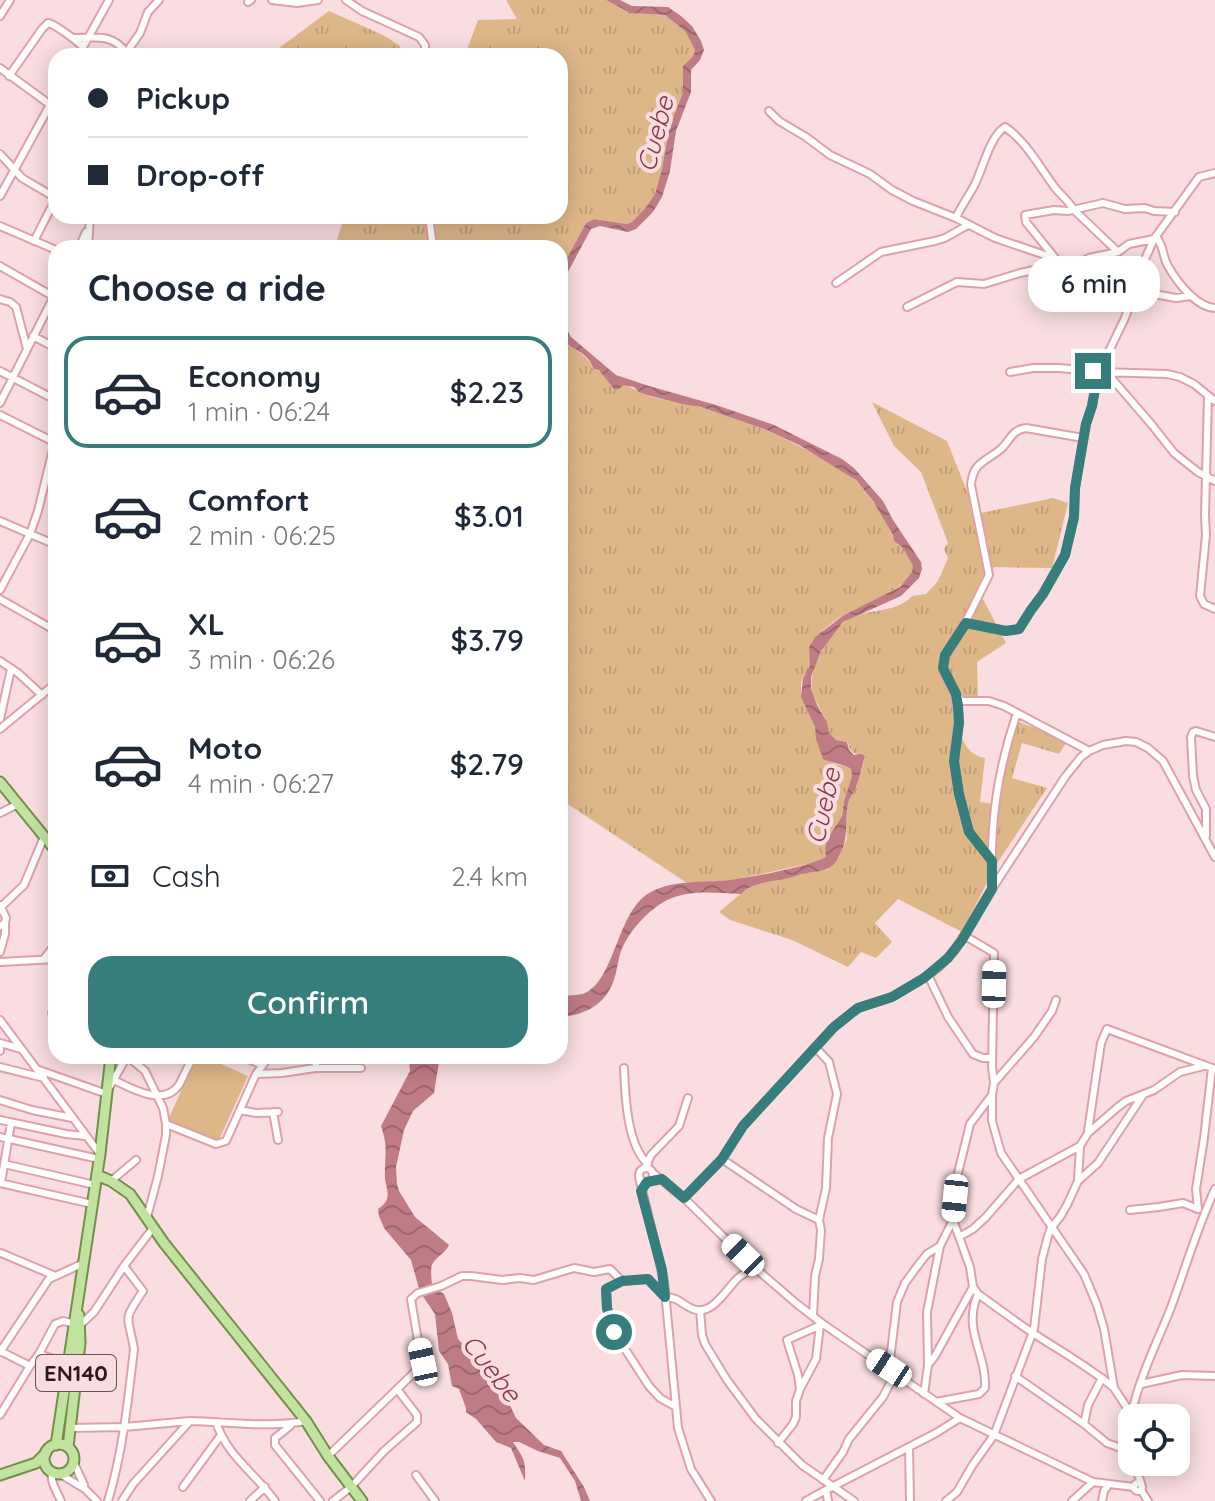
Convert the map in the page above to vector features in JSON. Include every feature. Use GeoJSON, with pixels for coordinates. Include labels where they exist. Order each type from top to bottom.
{"type":"FeatureCollection","features":[{"type":"Feature","properties":{"kind":"main road"},"geometry":{"type":"LineString","coordinates":[[0,782],[48,839]]}},
{"type":"Feature","properties":{"kind":"main road","name":"EN140"},"geometry":{"type":"LineString","coordinates":[[56,1445],[77,1324],[111,1064]]}},
{"type":"Feature","properties":{"kind":"main road"},"geometry":{"type":"LineString","coordinates":[[96,1180],[111,1181],[130,1194],[146,1219],[306,1421],[362,1501]]}},
{"type":"Feature","properties":{"kind":"main road","name":"EN140"},"geometry":{"type":"LineString","coordinates":[[74,1463],[68,1447],[80,1343],[77,1324]]}},
{"type":"Feature","properties":{"kind":"main road"},"geometry":{"type":"LineString","coordinates":[[0,1475],[36,1463],[52,1446],[68,1447]]}},
{"type":"Feature","properties":{"kind":"main road"},"geometry":{"type":"LineString","coordinates":[[46,1453],[44,1459],[54,1472]]}},
{"type":"Feature","properties":{"kind":"main road"},"geometry":{"type":"LineString","coordinates":[[28,1466],[54,1472],[69,1471],[74,1463]]}},
{"type":"Feature","properties":{"kind":"street"},"geometry":{"type":"LineString","coordinates":[[0,16],[10,0]]}},
{"type":"Feature","properties":{"kind":"street"},"geometry":{"type":"LineString","coordinates":[[74,38],[83,47],[109,0]]}},
{"type":"Feature","properties":{"kind":"street"},"geometry":{"type":"LineString","coordinates":[[272,0],[297,3],[318,0]]}},
{"type":"Feature","properties":{"kind":"street"},"geometry":{"type":"LineString","coordinates":[[346,0],[419,37],[425,48]]}},
{"type":"Feature","properties":{"kind":"street"},"geometry":{"type":"LineString","coordinates":[[129,48],[156,1]]}},
{"type":"Feature","properties":{"kind":"street"},"geometry":{"type":"LineString","coordinates":[[9,76],[48,23],[55,24],[74,38],[97,36],[113,40],[122,48]]}},
{"type":"Feature","properties":{"kind":"street"},"geometry":{"type":"LineString","coordinates":[[0,68],[48,103]]}},
{"type":"Feature","properties":{"kind":"street"},"geometry":{"type":"LineString","coordinates":[[769,111],[830,155],[870,174],[913,201],[995,238],[1055,258]]}},
{"type":"Feature","properties":{"kind":"street"},"geometry":{"type":"LineString","coordinates":[[0,196],[48,115]]}},
{"type":"Feature","properties":{"kind":"street"},"geometry":{"type":"LineString","coordinates":[[956,218],[999,131],[1005,127],[1030,153],[1073,209],[1118,252]]}},
{"type":"Feature","properties":{"kind":"street"},"geometry":{"type":"LineString","coordinates":[[0,154],[30,184],[48,194]]}},
{"type":"Feature","properties":{"kind":"street"},"geometry":{"type":"LineString","coordinates":[[966,623],[1006,631],[1019,629],[1065,555],[1074,517],[1083,438],[1096,384],[1137,288],[1142,266],[1155,238],[1199,177],[1215,173]]}},
{"type":"Feature","properties":{"kind":"street"},"geometry":{"type":"LineString","coordinates":[[0,174],[8,181]]}},
{"type":"Feature","properties":{"kind":"street"},"geometry":{"type":"LineString","coordinates":[[1175,212],[1125,209],[1103,203],[1024,216],[1062,264],[1161,296],[1191,296]]}},
{"type":"Feature","properties":{"kind":"street"},"geometry":{"type":"LineString","coordinates":[[34,241],[48,214]]}},
{"type":"Feature","properties":{"kind":"street"},"geometry":{"type":"LineString","coordinates":[[83,240],[90,225]]}},
{"type":"Feature","properties":{"kind":"street"},"geometry":{"type":"LineString","coordinates":[[89,240],[90,225]]}},
{"type":"Feature","properties":{"kind":"street"},"geometry":{"type":"LineString","coordinates":[[836,283],[881,252],[935,241],[968,225]]}},
{"type":"Feature","properties":{"kind":"street"},"geometry":{"type":"LineString","coordinates":[[0,226],[48,247]]}},
{"type":"Feature","properties":{"kind":"street"},"geometry":{"type":"LineString","coordinates":[[1072,267],[1089,258],[1118,252],[1129,244],[1155,238]]}},
{"type":"Feature","properties":{"kind":"street"},"geometry":{"type":"LineString","coordinates":[[1155,238],[1163,247],[1167,264],[1191,296],[1204,306],[1215,308]]}},
{"type":"Feature","properties":{"kind":"street"},"geometry":{"type":"LineString","coordinates":[[907,307],[957,282],[984,284],[1062,264]]}},
{"type":"Feature","properties":{"kind":"street"},"geometry":{"type":"LineString","coordinates":[[0,266],[48,291]]}},
{"type":"Feature","properties":{"kind":"street"},"geometry":{"type":"LineString","coordinates":[[0,299],[16,307],[27,349]]}},
{"type":"Feature","properties":{"kind":"street"},"geometry":{"type":"LineString","coordinates":[[0,403],[48,308]]}},
{"type":"Feature","properties":{"kind":"street"},"geometry":{"type":"LineString","coordinates":[[33,336],[48,344]]}},
{"type":"Feature","properties":{"kind":"street"},"geometry":{"type":"LineString","coordinates":[[1106,359],[1113,380]]}},
{"type":"Feature","properties":{"kind":"street"},"geometry":{"type":"LineString","coordinates":[[1010,372],[1067,368],[1100,374],[1113,380],[1174,453],[1215,481]]}},
{"type":"Feature","properties":{"kind":"street"},"geometry":{"type":"LineString","coordinates":[[0,371],[48,396]]}},
{"type":"Feature","properties":{"kind":"street"},"geometry":{"type":"LineString","coordinates":[[1100,374],[1167,374],[1180,377],[1215,401]]}},
{"type":"Feature","properties":{"kind":"street"},"geometry":{"type":"LineString","coordinates":[[1208,396],[1206,535],[1200,596],[1204,604],[1215,609]]}},
{"type":"Feature","properties":{"kind":"street"},"geometry":{"type":"LineString","coordinates":[[0,415],[48,438]]}},
{"type":"Feature","properties":{"kind":"street"},"geometry":{"type":"LineString","coordinates":[[1083,438],[1019,429],[974,471],[971,485],[989,571],[966,623],[945,655],[943,668],[962,701],[989,701],[1089,751]]}},
{"type":"Feature","properties":{"kind":"street"},"geometry":{"type":"LineString","coordinates":[[0,590],[30,534],[48,472]]}},
{"type":"Feature","properties":{"kind":"street"},"geometry":{"type":"LineString","coordinates":[[0,521],[48,542]]}},
{"type":"Feature","properties":{"kind":"street"},"geometry":{"type":"LineString","coordinates":[[1206,535],[1215,535]]}},
{"type":"Feature","properties":{"kind":"street"},"geometry":{"type":"LineString","coordinates":[[0,599],[48,626]]}},
{"type":"Feature","properties":{"kind":"street"},"geometry":{"type":"LineString","coordinates":[[0,661],[42,695]]}},
{"type":"Feature","properties":{"kind":"street"},"geometry":{"type":"LineString","coordinates":[[0,719],[11,669]]}},
{"type":"Feature","properties":{"kind":"street"},"geometry":{"type":"LineString","coordinates":[[0,729],[48,690]]}},
{"type":"Feature","properties":{"kind":"street"},"geometry":{"type":"LineString","coordinates":[[956,694],[959,716],[954,761],[959,794],[969,832],[992,861]]}},
{"type":"Feature","properties":{"kind":"street"},"geometry":{"type":"LineString","coordinates":[[992,889],[992,826],[1003,758],[1017,713]]}},
{"type":"Feature","properties":{"kind":"street"},"geometry":{"type":"LineString","coordinates":[[1206,840],[1206,809],[1199,798],[1193,776],[1191,737],[1196,731],[1215,737]]}},
{"type":"Feature","properties":{"kind":"street"},"geometry":{"type":"LineString","coordinates":[[684,1198],[722,1159],[743,1126],[834,1027],[858,1008],[892,997],[928,975],[955,950],[1065,777],[1089,751],[1126,741],[1136,742],[1156,753],[1215,857]]}},
{"type":"Feature","properties":{"kind":"street"},"geometry":{"type":"LineString","coordinates":[[0,813],[18,804]]}},
{"type":"Feature","properties":{"kind":"street"},"geometry":{"type":"LineString","coordinates":[[0,952],[5,934],[2,924],[5,914],[1,906],[24,885],[45,835]]}},
{"type":"Feature","properties":{"kind":"street"},"geometry":{"type":"LineString","coordinates":[[965,936],[994,953],[992,1121],[998,1143],[1008,1164],[1077,1262],[1091,1288],[1104,1329],[1114,1388]]}},
{"type":"Feature","properties":{"kind":"street"},"geometry":{"type":"LineString","coordinates":[[44,959],[48,954]]}},
{"type":"Feature","properties":{"kind":"street"},"geometry":{"type":"LineString","coordinates":[[0,962],[48,959]]}},
{"type":"Feature","properties":{"kind":"street"},"geometry":{"type":"LineString","coordinates":[[928,975],[948,1017],[973,1054],[992,1058]]}},
{"type":"Feature","properties":{"kind":"street"},"geometry":{"type":"LineString","coordinates":[[994,1083],[1034,1037],[1056,1000]]}},
{"type":"Feature","properties":{"kind":"street"},"geometry":{"type":"LineString","coordinates":[[0,1020],[100,1156]]}},
{"type":"Feature","properties":{"kind":"street"},"geometry":{"type":"LineString","coordinates":[[1088,1133],[1101,1043],[1107,1029],[1210,1068]]}},
{"type":"Feature","properties":{"kind":"street"},"geometry":{"type":"LineString","coordinates":[[0,1043],[21,1049]]}},
{"type":"Feature","properties":{"kind":"street"},"geometry":{"type":"LineString","coordinates":[[813,1316],[821,1230],[819,1220],[826,1188],[828,1138],[837,1094],[829,1062],[815,1047]]}},
{"type":"Feature","properties":{"kind":"street"},"geometry":{"type":"LineString","coordinates":[[110,1087],[123,1064]]}},
{"type":"Feature","properties":{"kind":"street"},"geometry":{"type":"LineString","coordinates":[[137,1064],[145,1071],[163,1108],[166,1124],[158,1176],[146,1219]]}},
{"type":"Feature","properties":{"kind":"street"},"geometry":{"type":"LineString","coordinates":[[36,1069],[110,1087],[127,1087],[156,1096],[168,1094],[177,1088],[190,1064]]}},
{"type":"Feature","properties":{"kind":"street"},"geometry":{"type":"LineString","coordinates":[[315,1068],[316,1064]]}},
{"type":"Feature","properties":{"kind":"street"},"geometry":{"type":"LineString","coordinates":[[166,1124],[216,1144],[226,1141],[263,1065]]}},
{"type":"Feature","properties":{"kind":"street"},"geometry":{"type":"LineString","coordinates":[[0,1067],[44,1078]]}},
{"type":"Feature","properties":{"kind":"street"},"geometry":{"type":"LineString","coordinates":[[256,1074],[315,1068],[361,1068]]}},
{"type":"Feature","properties":{"kind":"street"},"geometry":{"type":"LineString","coordinates":[[624,1068],[626,1100],[635,1144],[638,1154],[651,1170],[650,1178],[641,1191]]}},
{"type":"Feature","properties":{"kind":"street"},"geometry":{"type":"LineString","coordinates":[[1078,1181],[1080,1146],[1105,1116],[1180,1072],[1210,1068]]}},
{"type":"Feature","properties":{"kind":"street"},"geometry":{"type":"LineString","coordinates":[[1201,1212],[1196,1189],[1210,1068]]}},
{"type":"Feature","properties":{"kind":"street"},"geometry":{"type":"LineString","coordinates":[[946,1501],[957,1492],[994,1435],[1035,1324],[1042,1259],[1051,1228],[1078,1181],[1098,1163],[1144,1094]]}},
{"type":"Feature","properties":{"kind":"street"},"geometry":{"type":"LineString","coordinates":[[924,1394],[928,1365],[927,1312],[940,1246],[953,1220],[957,1177],[966,1136],[976,1114],[992,1095]]}},
{"type":"Feature","properties":{"kind":"street"},"geometry":{"type":"LineString","coordinates":[[688,1098],[679,1126],[651,1155],[639,1177],[662,1270],[678,1428],[691,1469],[711,1501]]}},
{"type":"Feature","properties":{"kind":"street"},"geometry":{"type":"LineString","coordinates":[[0,1100],[72,1118]]}},
{"type":"Feature","properties":{"kind":"street"},"geometry":{"type":"LineString","coordinates":[[240,1110],[275,1112],[278,1140]]}},
{"type":"Feature","properties":{"kind":"street"},"geometry":{"type":"LineString","coordinates":[[0,1120],[85,1136]]}},
{"type":"Feature","properties":{"kind":"street"},"geometry":{"type":"LineString","coordinates":[[11,1123],[4,1138],[0,1183],[92,1204]]}},
{"type":"Feature","properties":{"kind":"street"},"geometry":{"type":"LineString","coordinates":[[4,1138],[100,1156]]}},
{"type":"Feature","properties":{"kind":"street"},"geometry":{"type":"LineString","coordinates":[[959,1237],[986,1217],[1019,1179],[1080,1146]]}},
{"type":"Feature","properties":{"kind":"street"},"geometry":{"type":"LineString","coordinates":[[722,1159],[796,1209],[819,1220]]}},
{"type":"Feature","properties":{"kind":"street"},"geometry":{"type":"LineString","coordinates":[[111,1181],[136,1160]]}},
{"type":"Feature","properties":{"kind":"street"},"geometry":{"type":"LineString","coordinates":[[4,1164],[96,1180]]}},
{"type":"Feature","properties":{"kind":"street"},"geometry":{"type":"LineString","coordinates":[[639,1177],[643,1182],[650,1178],[662,1179],[754,1267],[822,1325],[960,1418],[1093,1482],[1139,1487]]}},
{"type":"Feature","properties":{"kind":"street"},"geometry":{"type":"LineString","coordinates":[[1134,1404],[1151,1351],[1169,1312],[1201,1212],[1215,1189]]}},
{"type":"Feature","properties":{"kind":"street"},"geometry":{"type":"LineString","coordinates":[[1130,1210],[1183,1203],[1201,1212]]}},
{"type":"Feature","properties":{"kind":"street"},"geometry":{"type":"LineString","coordinates":[[936,1402],[979,1394],[985,1388],[985,1375],[973,1332],[976,1290],[953,1220]]}},
{"type":"Feature","properties":{"kind":"street"},"geometry":{"type":"LineString","coordinates":[[1,1412],[55,1324],[60,1321],[77,1324],[94,1312],[153,1228]]}},
{"type":"Feature","properties":{"kind":"street"},"geometry":{"type":"LineString","coordinates":[[823,1480],[849,1439],[883,1397],[892,1370],[897,1302],[905,1283],[919,1264],[940,1246]]}},
{"type":"Feature","properties":{"kind":"street"},"geometry":{"type":"LineString","coordinates":[[1,1253],[53,1275]]}},
{"type":"Feature","properties":{"kind":"street"},"geometry":{"type":"LineString","coordinates":[[30,1366],[0,1351],[53,1275],[84,1263]]}},
{"type":"Feature","properties":{"kind":"street"},"geometry":{"type":"LineString","coordinates":[[108,1501],[124,1427],[134,1349],[128,1313],[143,1291],[124,1266]]}},
{"type":"Feature","properties":{"kind":"street"},"geometry":{"type":"LineString","coordinates":[[676,1407],[660,1398],[649,1386],[614,1332],[606,1290],[622,1281],[648,1279],[665,1297],[676,1298],[700,1310],[715,1304],[754,1267]]}},
{"type":"Feature","properties":{"kind":"street"},"geometry":{"type":"LineString","coordinates":[[328,1456],[420,1368],[423,1362],[411,1299],[418,1293],[462,1276],[534,1280],[574,1268],[594,1272],[610,1269],[622,1281]]}},
{"type":"Feature","properties":{"kind":"street"},"geometry":{"type":"LineString","coordinates":[[976,1290],[1032,1333],[1102,1378],[1114,1388],[1124,1404]]}},
{"type":"Feature","properties":{"kind":"street"},"geometry":{"type":"LineString","coordinates":[[928,1365],[976,1290]]}},
{"type":"Feature","properties":{"kind":"street"},"geometry":{"type":"LineString","coordinates":[[700,1310],[705,1344],[756,1419],[829,1488],[854,1501]]}},
{"type":"Feature","properties":{"kind":"street"},"geometry":{"type":"LineString","coordinates":[[800,1389],[787,1340],[822,1325]]}},
{"type":"Feature","properties":{"kind":"street"},"geometry":{"type":"LineString","coordinates":[[778,1443],[796,1417],[796,1401],[816,1359],[822,1325]]}},
{"type":"Feature","properties":{"kind":"street"},"geometry":{"type":"LineString","coordinates":[[39,1354],[68,1364]]}},
{"type":"Feature","properties":{"kind":"street"},"geometry":{"type":"LineString","coordinates":[[1141,1384],[1182,1375],[1215,1376]]}},
{"type":"Feature","properties":{"kind":"street"},"geometry":{"type":"LineString","coordinates":[[1015,1376],[1107,1443],[1118,1447]]}},
{"type":"Feature","properties":{"kind":"street"},"geometry":{"type":"LineString","coordinates":[[1084,1424],[1088,1405],[1102,1378]]}},
{"type":"Feature","properties":{"kind":"street"},"geometry":{"type":"LineString","coordinates":[[333,1501],[417,1422],[417,1415],[397,1389]]}},
{"type":"Feature","properties":{"kind":"street"},"geometry":{"type":"LineString","coordinates":[[806,1501],[960,1418]]}},
{"type":"Feature","properties":{"kind":"street"},"geometry":{"type":"LineString","coordinates":[[70,1428],[190,1421],[260,1425],[306,1421]]}},
{"type":"Feature","properties":{"kind":"street"},"geometry":{"type":"LineString","coordinates":[[122,1501],[133,1484],[190,1421]]}},
{"type":"Feature","properties":{"kind":"street"},"geometry":{"type":"LineString","coordinates":[[216,1422],[236,1458],[275,1501]]}},
{"type":"Feature","properties":{"kind":"street"},"geometry":{"type":"LineString","coordinates":[[293,1423],[277,1435],[275,1445],[320,1501]]}},
{"type":"Feature","properties":{"kind":"street"},"geometry":{"type":"LineString","coordinates":[[183,1487],[221,1435]]}},
{"type":"Feature","properties":{"kind":"street"},"geometry":{"type":"LineString","coordinates":[[909,1447],[910,1501]]}},
{"type":"Feature","properties":{"kind":"street"},"geometry":{"type":"LineString","coordinates":[[74,1463],[90,1501]]}},
{"type":"Feature","properties":{"kind":"street"},"geometry":{"type":"LineString","coordinates":[[61,1501],[54,1484],[54,1472],[87,1490],[97,1501]]}},
{"type":"Feature","properties":{"kind":"street"},"geometry":{"type":"LineString","coordinates":[[416,1475],[435,1501]]}},
{"type":"Feature","properties":{"kind":"street"},"geometry":{"type":"LineString","coordinates":[[1137,1476],[1139,1487],[1148,1501]]}},
{"type":"Feature","properties":{"kind":"street"},"geometry":{"type":"LineString","coordinates":[[1072,1501],[1093,1482]]}},
{"type":"Feature","properties":{"kind":"street"},"geometry":{"type":"LineString","coordinates":[[1102,1501],[1109,1484]]}},
{"type":"Feature","properties":{"kind":"street"},"geometry":{"type":"LineString","coordinates":[[250,1501],[265,1487]]}},
{"type":"Feature","properties":{"kind":"street"},"geometry":{"type":"LineString","coordinates":[[828,1501],[829,1488]]}},
{"type":"Feature","properties":{"kind":"street"},"geometry":{"type":"LineString","coordinates":[[957,1492],[964,1501]]}},
{"type":"Feature","properties":{"kind":"green space"},"geometry":{"type":"Polygon","coordinates":[[[506,0],[606,0],[630,13],[665,15],[685,31],[695,50],[683,66],[683,92],[669,129],[655,194],[646,207],[627,224],[594,219],[586,223],[568,256],[568,240],[337,240],[342,224],[568,224],[568,48],[468,48],[478,20],[517,19],[506,0]]]}},
{"type":"Feature","properties":{"kind":"green space"},"geometry":{"type":"Polygon","coordinates":[[[329,11],[400,46],[400,48],[279,48],[329,11]]]}},
{"type":"Feature","properties":{"kind":"green space"},"geometry":{"type":"Polygon","coordinates":[[[568,343],[594,369],[642,393],[749,423],[840,469],[853,478],[880,512],[897,544],[910,556],[913,568],[897,588],[836,620],[811,645],[810,667],[802,682],[803,699],[825,758],[851,769],[852,776],[842,816],[826,841],[827,857],[732,880],[687,883],[568,804],[568,343]]]}},
{"type":"Feature","properties":{"kind":"green space"},"geometry":{"type":"Polygon","coordinates":[[[872,402],[947,441],[976,514],[1053,498],[1068,503],[1052,568],[994,567],[982,597],[1006,643],[977,662],[978,699],[963,706],[956,714],[967,748],[985,758],[980,802],[996,804],[1013,720],[1068,740],[1059,754],[1022,743],[1012,778],[1047,788],[996,865],[962,932],[898,899],[875,923],[892,942],[876,958],[861,952],[848,967],[792,940],[730,920],[719,912],[757,884],[827,870],[839,857],[847,838],[848,800],[857,785],[865,757],[851,751],[848,742],[836,740],[829,733],[812,689],[816,663],[832,635],[843,623],[860,614],[896,606],[912,596],[926,594],[938,581],[948,558],[944,549],[948,543],[921,472],[894,446],[872,402]]]}},
{"type":"Feature","properties":{"kind":"green space"},"geometry":{"type":"Polygon","coordinates":[[[193,1064],[221,1064],[248,1076],[218,1142],[168,1120],[193,1064]]]}},
{"type":"Feature","properties":{"kind":"water"},"geometry":{"type":"Polygon","coordinates":[[[606,0],[620,0],[632,6],[668,7],[692,26],[704,50],[691,70],[691,92],[676,131],[670,171],[662,197],[653,212],[636,229],[628,232],[600,226],[591,229],[568,272],[568,256],[586,223],[594,219],[632,222],[655,194],[669,129],[683,92],[683,66],[695,50],[685,31],[665,15],[630,13],[606,0]]]}},
{"type":"Feature","properties":{"kind":"water"},"geometry":{"type":"Polygon","coordinates":[[[568,332],[616,375],[774,425],[842,459],[883,501],[921,562],[922,569],[919,578],[901,596],[843,622],[821,651],[811,677],[811,688],[829,733],[836,740],[847,742],[854,755],[862,754],[865,757],[849,802],[844,844],[835,863],[824,870],[757,885],[741,894],[694,893],[660,904],[646,915],[629,936],[607,994],[596,1005],[568,1016],[568,995],[585,993],[595,986],[603,975],[628,917],[646,895],[665,886],[753,876],[826,857],[826,841],[842,816],[852,776],[851,769],[823,759],[815,727],[801,697],[803,678],[810,666],[809,647],[815,637],[844,615],[900,587],[913,566],[903,548],[894,541],[873,501],[856,480],[799,445],[764,429],[701,407],[647,395],[634,387],[624,385],[614,389],[584,355],[568,344],[568,332]]]}},
{"type":"Feature","properties":{"kind":"water"},"geometry":{"type":"Polygon","coordinates":[[[409,1064],[439,1064],[434,1093],[413,1111],[404,1130],[396,1167],[399,1191],[415,1217],[449,1245],[432,1265],[432,1286],[444,1294],[458,1339],[475,1357],[495,1392],[509,1403],[516,1418],[544,1445],[561,1451],[590,1501],[581,1501],[575,1481],[560,1458],[513,1442],[524,1460],[525,1481],[511,1448],[496,1442],[466,1412],[459,1389],[452,1386],[448,1364],[439,1351],[435,1314],[420,1292],[411,1260],[384,1228],[378,1209],[388,1194],[386,1147],[381,1126],[410,1071],[409,1064]]]}},
{"type":"Feature","properties":{"kind":"route"},"geometry":{"type":"LineString","coordinates":[[614,1332],[607,1308],[606,1289],[622,1281],[644,1278],[665,1297],[662,1270],[641,1191],[647,1182],[662,1179],[684,1198],[722,1159],[743,1126],[834,1027],[858,1008],[892,997],[924,978],[948,958],[992,889],[992,861],[969,832],[959,794],[954,768],[958,706],[956,694],[943,668],[945,655],[966,623],[1006,631],[1019,629],[1065,555],[1074,517],[1075,488],[1086,424],[1096,384],[1102,375],[1093,371]]}},
{"type":"Feature","properties":{"kind":"water label","name":"Cuebe"},"geometry":{"type":"Point","coordinates":[655,134]}},
{"type":"Feature","properties":{"kind":"water label","name":"Cuebe"},"geometry":{"type":"Point","coordinates":[823,806]}},
{"type":"Feature","properties":{"kind":"water label","name":"Cuebe"},"geometry":{"type":"Point","coordinates":[492,1368]}}]}
